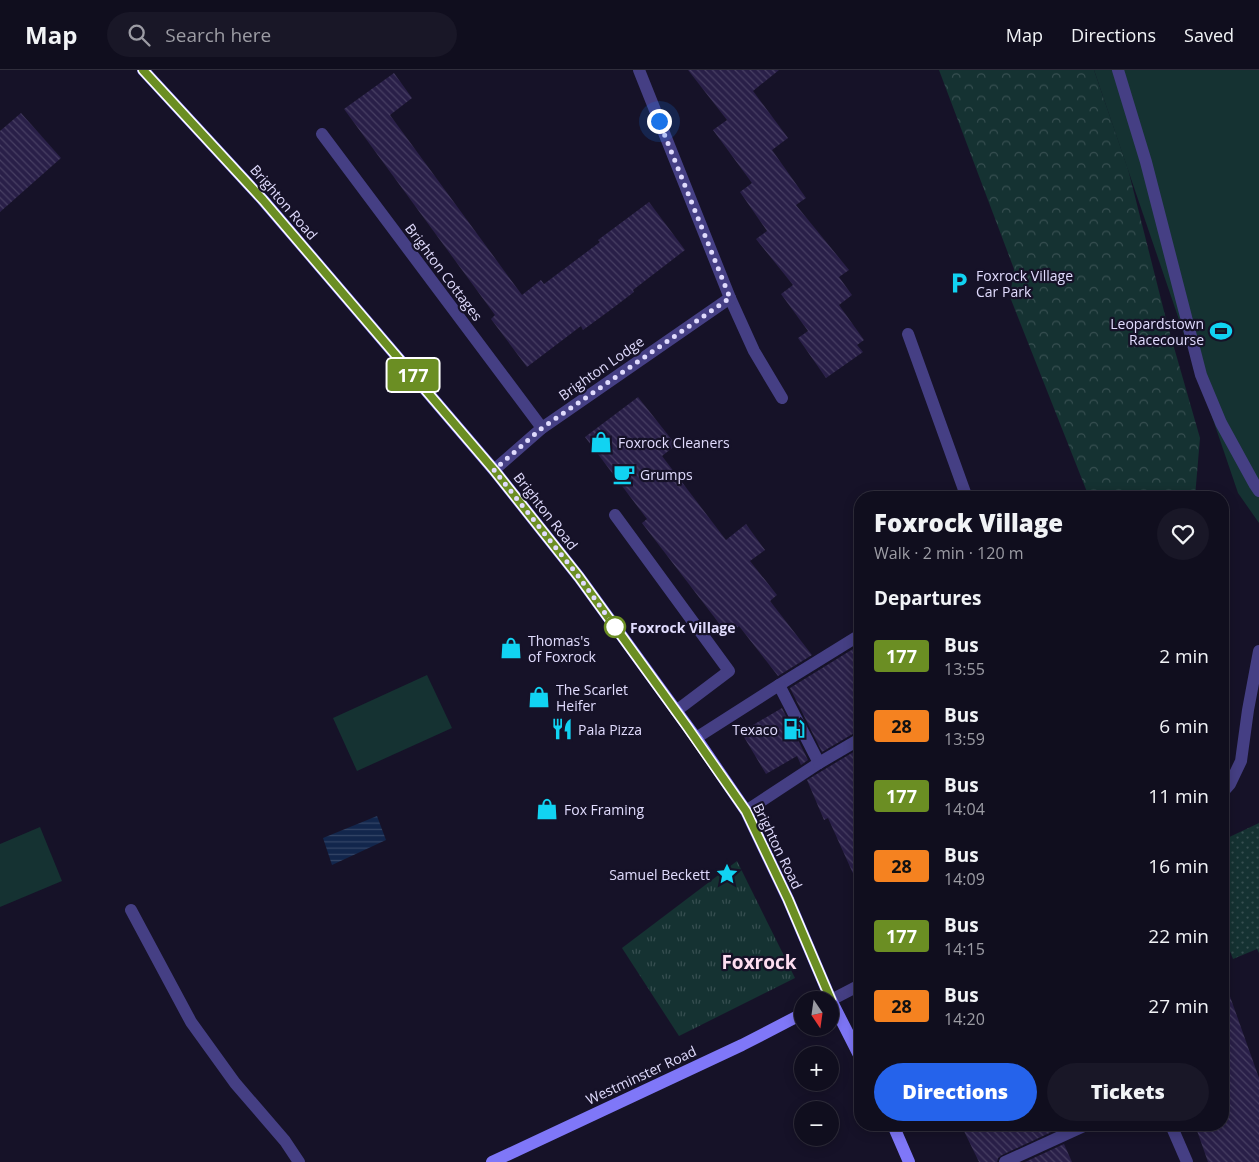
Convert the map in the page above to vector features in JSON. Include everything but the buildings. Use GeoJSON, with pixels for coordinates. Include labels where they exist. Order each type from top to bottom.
{"type":"FeatureCollection","features":[{"type":"Feature","properties":{"kind":"street","name":"Brighton Road"},"geometry":{"type":"LineString","coordinates":[[143,70],[263,200],[494,470],[579,577],[696,738],[746,811],[788,899],[827,991]]}},
{"type":"Feature","properties":{"kind":"street"},"geometry":{"type":"LineString","coordinates":[[639,70],[730,298],[754,351],[782,398]]}},
{"type":"Feature","properties":{"kind":"street"},"geometry":{"type":"LineString","coordinates":[[1118,70],[1146,162],[1202,375],[1221,423],[1259,491]]}},
{"type":"Feature","properties":{"kind":"street","name":"Brighton Cottages"},"geometry":{"type":"LineString","coordinates":[[322,134],[542,428]]}},
{"type":"Feature","properties":{"kind":"street","name":"Brighton Lodge"},"geometry":{"type":"LineString","coordinates":[[494,470],[542,428],[730,298]]}},
{"type":"Feature","properties":{"kind":"street"},"geometry":{"type":"LineString","coordinates":[[908,334],[964,491]]}},
{"type":"Feature","properties":{"kind":"street"},"geometry":{"type":"LineString","coordinates":[[615,515],[729,671],[676,712]]}},
{"type":"Feature","properties":{"kind":"street"},"geometry":{"type":"LineString","coordinates":[[696,738],[854,639]]}},
{"type":"Feature","properties":{"kind":"street"},"geometry":{"type":"LineString","coordinates":[[1229,785],[1241,761],[1259,651]]}},
{"type":"Feature","properties":{"kind":"street"},"geometry":{"type":"LineString","coordinates":[[779,685],[819,763]]}},
{"type":"Feature","properties":{"kind":"street"},"geometry":{"type":"LineString","coordinates":[[746,811],[854,743]]}},
{"type":"Feature","properties":{"kind":"street"},"geometry":{"type":"LineString","coordinates":[[131,910],[191,1022],[236,1083],[285,1141],[299,1162]]}},
{"type":"Feature","properties":{"kind":"street"},"geometry":{"type":"LineString","coordinates":[[839,996],[854,988]]}},
{"type":"Feature","properties":{"kind":"street","name":"Brighton Road"},"geometry":{"type":"LineString","coordinates":[[839,1016],[854,1045]]}},
{"type":"Feature","properties":{"kind":"street","name":"Westminster Road"},"geometry":{"type":"LineString","coordinates":[[492,1162],[742,1045],[794,1018]]}},
{"type":"Feature","properties":{"kind":"street"},"geometry":{"type":"LineString","coordinates":[[896,1131],[910,1162]]}},
{"type":"Feature","properties":{"kind":"street"},"geometry":{"type":"LineString","coordinates":[[1005,1162],[1073,1131]]}},
{"type":"Feature","properties":{"kind":"street"},"geometry":{"type":"LineString","coordinates":[[1173,1131],[1186,1162]]}},
{"type":"Feature","properties":{"kind":"green space"},"geometry":{"type":"Polygon","coordinates":[[[939,70],[1094,70],[1128,169],[1167,323],[1200,438],[1196,491],[1087,491],[1010,297],[1014,269],[939,70]]]}},
{"type":"Feature","properties":{"kind":"green space","name":"Leopardstown Racecourse"},"geometry":{"type":"Polygon","coordinates":[[[1094,70],[1259,70],[1259,523],[1238,493],[1094,70]]]}},
{"type":"Feature","properties":{"kind":"green space"},"geometry":{"type":"Polygon","coordinates":[[[427,675],[452,728],[357,771],[333,718],[427,675]]]}},
{"type":"Feature","properties":{"kind":"green space"},"geometry":{"type":"Polygon","coordinates":[[[1259,823],[1259,953],[1257,949],[1233,959],[1229,949],[1229,837],[1259,823]]]}},
{"type":"Feature","properties":{"kind":"green space"},"geometry":{"type":"Polygon","coordinates":[[[40,827],[62,881],[0,907],[0,844],[40,827]]]}},
{"type":"Feature","properties":{"kind":"green space"},"geometry":{"type":"Polygon","coordinates":[[[737,861],[795,978],[679,1036],[622,948],[737,861]]]}},
{"type":"Feature","properties":{"kind":"water"},"geometry":{"type":"Polygon","coordinates":[[[377,816],[386,840],[332,865],[323,838],[377,816]]]}},
{"type":"Feature","properties":{"kind":"bus line","name":"177"},"geometry":{"type":"LineString","coordinates":[[143,70],[263,200],[494,470],[579,577],[746,811],[788,899],[827,991]]}},
{"type":"Feature","properties":{"kind":"place","name":"Foxrock Village Car Park"},"geometry":{"type":"Point","coordinates":[959,283]}},
{"type":"Feature","properties":{"kind":"place","name":"Leopardstown Racecourse"},"geometry":{"type":"Point","coordinates":[1221,331]}},
{"type":"Feature","properties":{"kind":"place","name":"Foxrock Cleaners"},"geometry":{"type":"Point","coordinates":[601,442]}},
{"type":"Feature","properties":{"kind":"place","name":"Grumps"},"geometry":{"type":"Point","coordinates":[624,474]}},
{"type":"Feature","properties":{"kind":"place","name":"Foxrock Village"},"geometry":{"type":"Point","coordinates":[615,627]}},
{"type":"Feature","properties":{"kind":"place","name":"Thomas's of Foxrock"},"geometry":{"type":"Point","coordinates":[511,648]}},
{"type":"Feature","properties":{"kind":"place","name":"The Scarlet Heifer"},"geometry":{"type":"Point","coordinates":[539,697]}},
{"type":"Feature","properties":{"kind":"place","name":"Pala Pizza"},"geometry":{"type":"Point","coordinates":[562,729]}},
{"type":"Feature","properties":{"kind":"place","name":"Texaco"},"geometry":{"type":"Point","coordinates":[794,729]}},
{"type":"Feature","properties":{"kind":"place","name":"Fox Framing"},"geometry":{"type":"Point","coordinates":[547,809]}},
{"type":"Feature","properties":{"kind":"place","name":"Samuel Beckett"},"geometry":{"type":"Point","coordinates":[727,874]}},
{"type":"Feature","properties":{"kind":"district","name":"Foxrock"},"geometry":{"type":"Point","coordinates":[759,962]}},
{"type":"Feature","properties":{"kind":"route"},"geometry":{"type":"LineString","coordinates":[[615,627],[579,577],[494,470],[542,428],[730,298],[659,121]]}}]}
